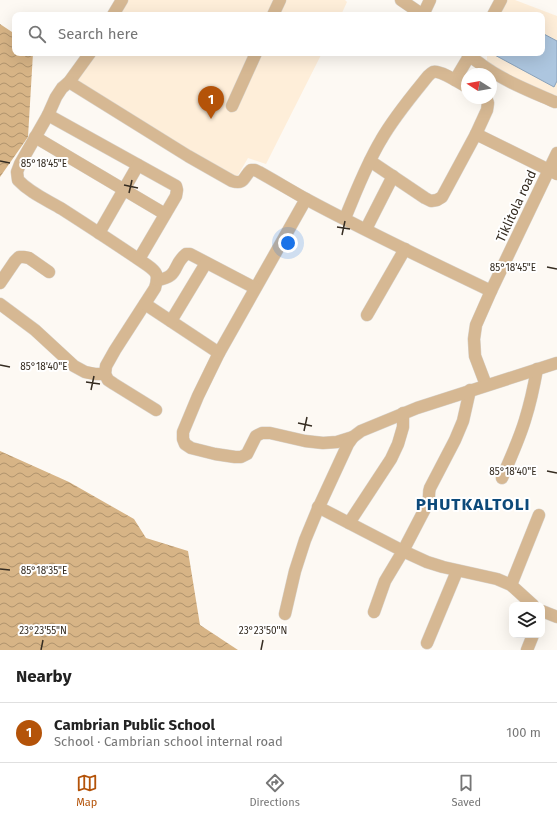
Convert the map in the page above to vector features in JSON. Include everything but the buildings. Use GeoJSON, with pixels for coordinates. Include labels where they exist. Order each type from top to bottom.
{"type":"FeatureCollection","features":[{"type":"Feature","properties":{"kind":"street"},"geometry":{"type":"LineString","coordinates":[[115,12],[122,0]]}},
{"type":"Feature","properties":{"kind":"street"},"geometry":{"type":"LineString","coordinates":[[274,12],[280,0]]}},
{"type":"Feature","properties":{"kind":"street"},"geometry":{"type":"LineString","coordinates":[[401,0],[419,12]]}},
{"type":"Feature","properties":{"kind":"street"},"geometry":{"type":"LineString","coordinates":[[424,12],[430,0]]}},
{"type":"Feature","properties":{"kind":"street"},"geometry":{"type":"LineString","coordinates":[[495,12],[501,0]]}},
{"type":"Feature","properties":{"kind":"street"},"geometry":{"type":"LineString","coordinates":[[88,56],[56,97],[48,115],[20,164],[18,180],[29,190],[139,259],[153,269],[157,274],[155,288],[115,350],[106,366],[105,374],[108,380],[156,410]]}},
{"type":"Feature","properties":{"kind":"street"},"geometry":{"type":"LineString","coordinates":[[232,106],[255,56]]}},
{"type":"Feature","properties":{"kind":"street"},"geometry":{"type":"LineString","coordinates":[[455,80],[468,56]]}},
{"type":"Feature","properties":{"kind":"street"},"geometry":{"type":"LineString","coordinates":[[472,56],[488,69],[506,80],[555,102]]}},
{"type":"Feature","properties":{"kind":"street"},"geometry":{"type":"LineString","coordinates":[[345,218],[380,141],[394,120],[431,73],[434,71],[440,72],[461,84]]}},
{"type":"Feature","properties":{"kind":"street"},"geometry":{"type":"LineString","coordinates":[[69,82],[188,156],[232,181],[238,183],[241,182],[251,170],[255,170],[306,199],[491,291]]}},
{"type":"Feature","properties":{"kind":"street"},"geometry":{"type":"LineString","coordinates":[[370,161],[425,198],[432,201],[437,200],[442,197],[448,187],[476,134],[487,110],[488,104]]}},
{"type":"Feature","properties":{"kind":"street"},"geometry":{"type":"LineString","coordinates":[[48,115],[176,186],[176,196],[139,259]]}},
{"type":"Feature","properties":{"kind":"street"},"geometry":{"type":"LineString","coordinates":[[476,134],[553,172]]}},
{"type":"Feature","properties":{"kind":"street"},"geometry":{"type":"LineString","coordinates":[[36,137],[165,214]]}},
{"type":"Feature","properties":{"kind":"street","name":"Tiklitola road"},"geometry":{"type":"LineString","coordinates":[[486,385],[475,356],[474,339],[476,325],[491,291],[553,172],[557,152]]}},
{"type":"Feature","properties":{"kind":"street"},"geometry":{"type":"LineString","coordinates":[[99,233],[138,164]]}},
{"type":"Feature","properties":{"kind":"street"},"geometry":{"type":"LineString","coordinates":[[366,229],[393,176]]}},
{"type":"Feature","properties":{"kind":"street"},"geometry":{"type":"LineString","coordinates":[[306,199],[219,352],[183,432],[183,439],[185,444],[192,448],[215,454],[241,457],[247,454],[256,436],[262,433],[270,433],[323,443],[338,442],[353,437]]}},
{"type":"Feature","properties":{"kind":"street"},"geometry":{"type":"LineString","coordinates":[[367,315],[405,249]]}},
{"type":"Feature","properties":{"kind":"street"},"geometry":{"type":"LineString","coordinates":[[157,280],[169,278],[183,257],[186,254],[190,254],[255,288]]}},
{"type":"Feature","properties":{"kind":"street"},"geometry":{"type":"LineString","coordinates":[[0,283],[19,257],[29,258],[49,272]]}},
{"type":"Feature","properties":{"kind":"street"},"geometry":{"type":"LineString","coordinates":[[171,321],[206,262]]}},
{"type":"Feature","properties":{"kind":"street"},"geometry":{"type":"LineString","coordinates":[[145,304],[219,352]]}},
{"type":"Feature","properties":{"kind":"street"},"geometry":{"type":"LineString","coordinates":[[2,309],[35,330],[74,366],[84,372],[105,374]]}},
{"type":"Feature","properties":{"kind":"street"},"geometry":{"type":"LineString","coordinates":[[285,614],[295,571],[305,540],[318,507],[348,444],[353,437],[361,431],[403,413],[557,363]]}},
{"type":"Feature","properties":{"kind":"street"},"geometry":{"type":"LineString","coordinates":[[502,478],[525,422],[538,369]]}},
{"type":"Feature","properties":{"kind":"street"},"geometry":{"type":"LineString","coordinates":[[374,612],[385,582],[428,503],[430,488],[461,427],[468,405],[470,390]]}},
{"type":"Feature","properties":{"kind":"street"},"geometry":{"type":"LineString","coordinates":[[349,523],[391,459],[398,444],[403,413]]}},
{"type":"Feature","properties":{"kind":"street"},"geometry":{"type":"LineString","coordinates":[[318,507],[403,551],[442,568],[497,579],[511,585],[530,602]]}},
{"type":"Feature","properties":{"kind":"street"},"geometry":{"type":"LineString","coordinates":[[511,585],[539,515]]}},
{"type":"Feature","properties":{"kind":"street"},"geometry":{"type":"LineString","coordinates":[[427,643],[457,571]]}},
{"type":"Feature","properties":{"kind":"street"},"geometry":{"type":"LineString","coordinates":[[545,612],[557,617]]}},
{"type":"Feature","properties":{"kind":"street"},"geometry":{"type":"LineString","coordinates":[[527,650],[532,638]]}},
{"type":"Feature","properties":{"kind":"shaded area"},"geometry":{"type":"Polygon","coordinates":[[[119,0],[345,0],[347,2],[342,12],[113,12],[119,0]]]}},
{"type":"Feature","properties":{"kind":"shaded area"},"geometry":{"type":"Polygon","coordinates":[[[498,0],[515,0],[557,16],[557,99],[497,70],[497,68],[487,65],[487,56],[545,56],[545,12],[492,12],[498,0]]]}},
{"type":"Feature","properties":{"kind":"shaded area"},"geometry":{"type":"Polygon","coordinates":[[[86,56],[320,56],[266,164],[248,158],[234,182],[72,80],[86,56]]]}},
{"type":"Feature","properties":{"kind":"water"},"geometry":{"type":"Polygon","coordinates":[[[0,24],[12,32],[12,56],[33,56],[28,137],[0,177],[0,24]]]}},
{"type":"Feature","properties":{"kind":"water"},"geometry":{"type":"Polygon","coordinates":[[[0,451],[69,482],[134,519],[146,538],[188,551],[200,625],[238,650],[0,650],[0,451]]]}},
{"type":"Feature","properties":{"kind":"place","name":"Cambrian Public School"},"geometry":{"type":"Point","coordinates":[211,119]}},
{"type":"Feature","properties":{"kind":"district","name":"PHUTKALTOLI"},"geometry":{"type":"Point","coordinates":[473,504]}}]}
